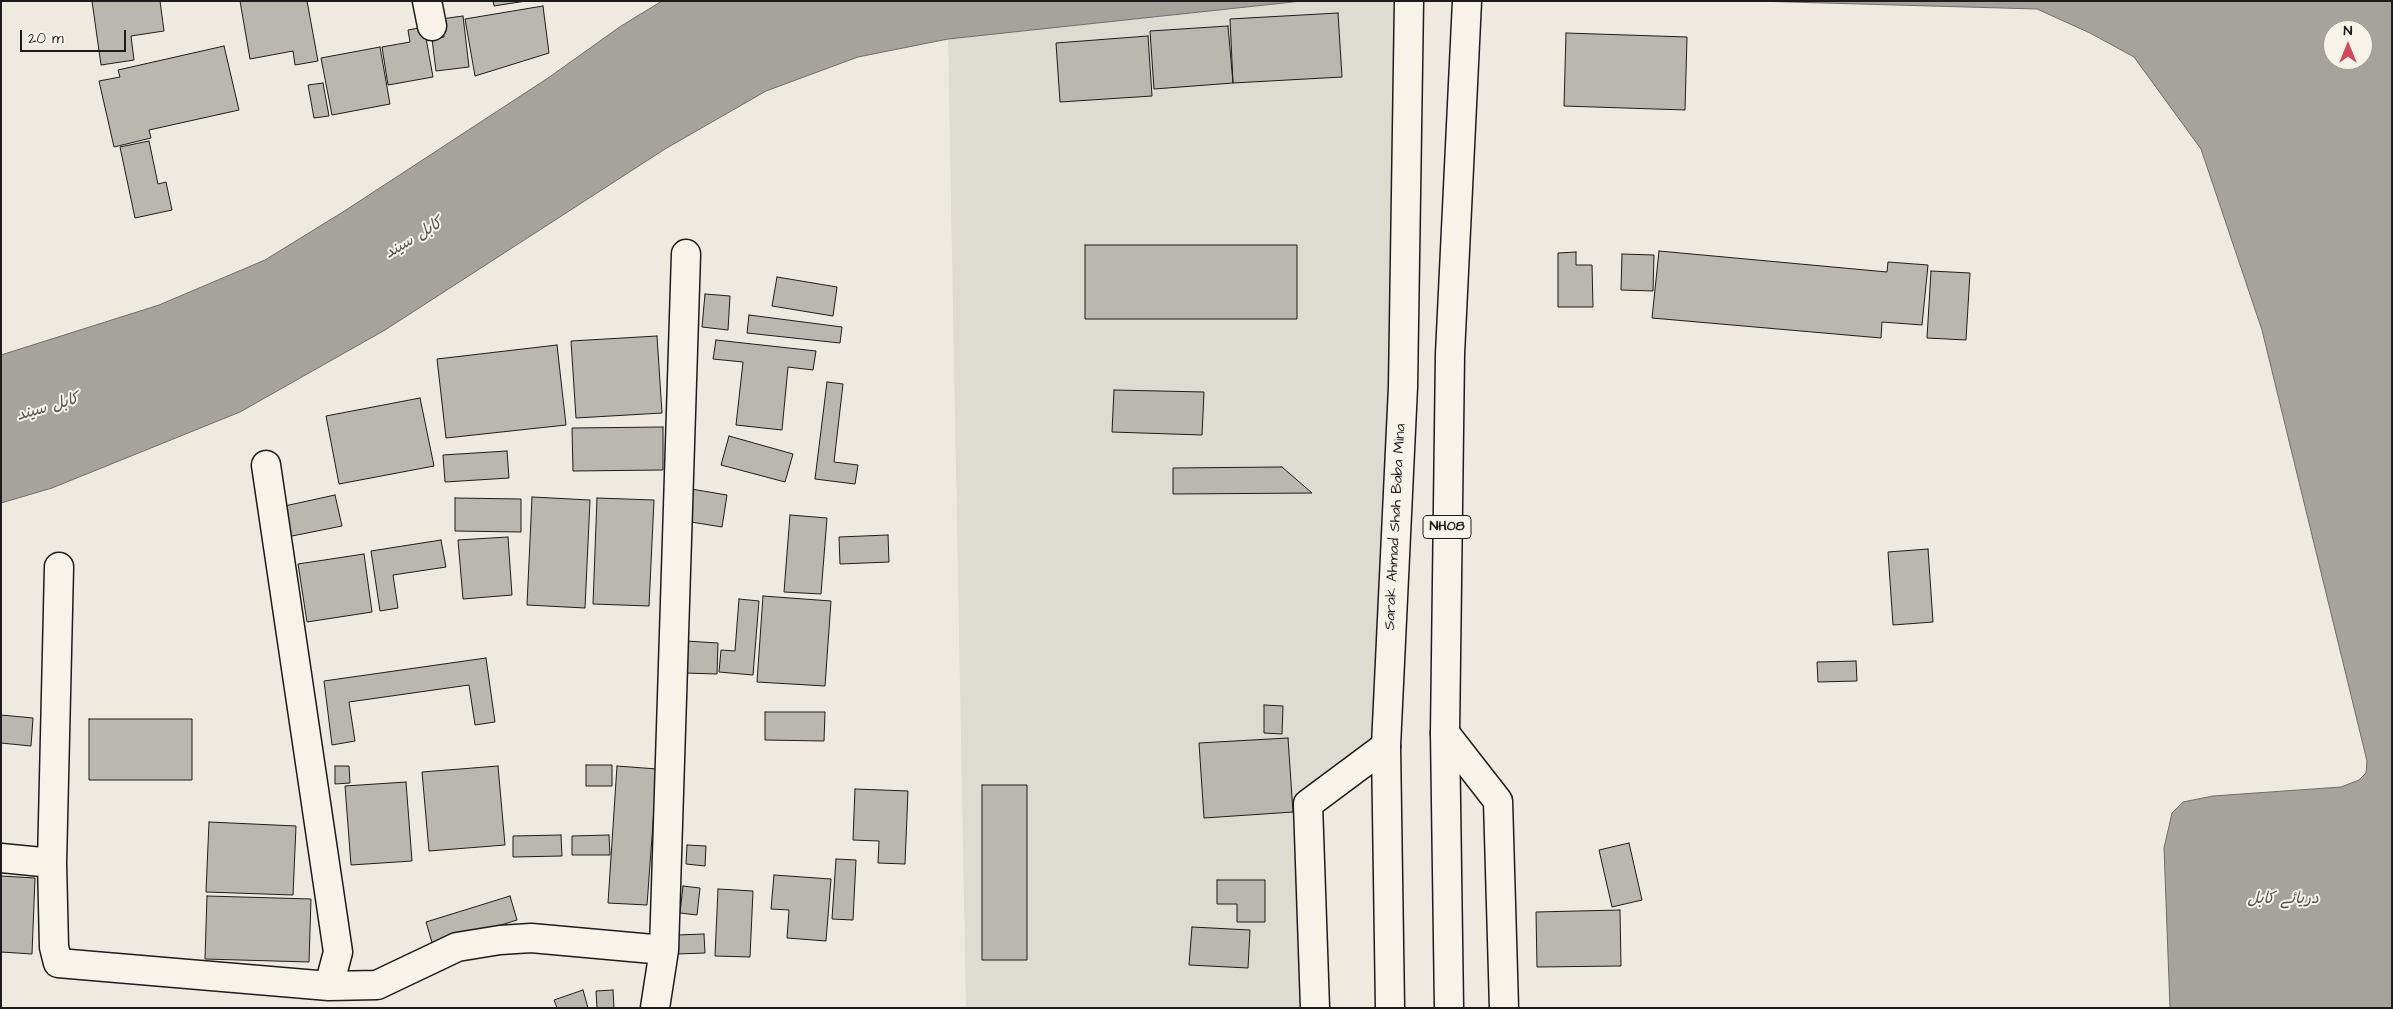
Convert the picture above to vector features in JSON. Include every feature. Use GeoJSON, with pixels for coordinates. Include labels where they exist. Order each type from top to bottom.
{"type":"FeatureCollection","features":[{"type":"Feature","properties":{"kind":"main road","name":"Sarak Ahmad Shah Baba Mina"},"geometry":{"type":"LineString","coordinates":[[1390,1008],[1386,746],[1403,387],[1409,1]]}},
{"type":"Feature","properties":{"kind":"main road","name":"NH08"},"geometry":{"type":"LineString","coordinates":[[1449,1008],[1445,734],[1450,354],[1467,1]]}},
{"type":"Feature","properties":{"kind":"main road"},"geometry":{"type":"LineString","coordinates":[[655,1008],[664,950],[686,254]]}},
{"type":"Feature","properties":{"kind":"main road"},"geometry":{"type":"LineString","coordinates":[[266,465],[338,952],[329,986]]}},
{"type":"Feature","properties":{"kind":"main road"},"geometry":{"type":"LineString","coordinates":[[59,567],[52,863],[54,948],[58,963],[329,986],[377,985],[457,947],[500,940],[531,938],[664,950]]}},
{"type":"Feature","properties":{"kind":"main road"},"geometry":{"type":"LineString","coordinates":[[1445,734],[1498,800],[1504,1008]]}},
{"type":"Feature","properties":{"kind":"main road"},"geometry":{"type":"LineString","coordinates":[[1315,1008],[1308,804],[1386,746]]}},
{"type":"Feature","properties":{"kind":"main road"},"geometry":{"type":"LineString","coordinates":[[1,858],[52,863]]}},
{"type":"Feature","properties":{"kind":"shaded area"},"geometry":{"type":"Polygon","coordinates":[[[1302,1],[1409,1],[1386,746],[1308,804],[1315,1008],[966,1008],[948,39],[1302,1]]]}},
{"type":"Feature","properties":{"kind":"water","name":"کابل سيند"},"geometry":{"type":"Polygon","coordinates":[[[662,1],[1302,1],[948,39],[858,57],[766,91],[665,149],[385,330],[240,412],[52,488],[1,503],[1,355],[159,305],[265,260],[346,210],[548,78],[621,26],[662,1]]]}},
{"type":"Feature","properties":{"kind":"water","name":"دریائے کابل"},"geometry":{"type":"Polygon","coordinates":[[[1754,1],[2392,1],[2392,1008],[2170,1008],[2164,848],[2172,813],[2183,802],[2213,796],[2341,787],[2359,780],[2366,773],[2367,761],[2262,330],[2201,149],[2134,57],[2090,33],[2037,9],[1754,1]]]}},
{"type":"Feature","properties":{"kind":"building"},"geometry":{"type":"Polygon","coordinates":[[[92,1],[160,1],[164,31],[131,36],[134,60],[101,65],[92,1]]]}},
{"type":"Feature","properties":{"kind":"building"},"geometry":{"type":"Polygon","coordinates":[[[240,1],[307,1],[318,61],[295,65],[293,51],[250,59],[240,1]]]}},
{"type":"Feature","properties":{"kind":"building"},"geometry":{"type":"Polygon","coordinates":[[[493,1],[526,1],[494,6],[493,1]]]}},
{"type":"Feature","properties":{"kind":"building"},"geometry":{"type":"Polygon","coordinates":[[[543,6],[549,53],[475,76],[465,19],[543,6]]]}},
{"type":"Feature","properties":{"kind":"building"},"geometry":{"type":"Polygon","coordinates":[[[1338,13],[1342,77],[1233,83],[1230,19],[1338,13]]]}},
{"type":"Feature","properties":{"kind":"building"},"geometry":{"type":"Polygon","coordinates":[[[463,16],[469,67],[436,71],[432,39],[444,37],[441,19],[463,16]]]}},
{"type":"Feature","properties":{"kind":"building"},"geometry":{"type":"Polygon","coordinates":[[[1228,26],[1233,83],[1154,89],[1150,31],[1228,26]]]}},
{"type":"Feature","properties":{"kind":"building"},"geometry":{"type":"Polygon","coordinates":[[[424,27],[433,77],[388,85],[382,47],[410,42],[408,30],[424,27]]]}},
{"type":"Feature","properties":{"kind":"building"},"geometry":{"type":"Polygon","coordinates":[[[1566,33],[1687,37],[1685,110],[1564,106],[1566,33]]]}},
{"type":"Feature","properties":{"kind":"building"},"geometry":{"type":"Polygon","coordinates":[[[1148,36],[1152,96],[1060,102],[1056,43],[1148,36]]]}},
{"type":"Feature","properties":{"kind":"building"},"geometry":{"type":"Polygon","coordinates":[[[224,46],[239,110],[149,130],[151,138],[114,147],[99,81],[120,77],[118,70],[224,46]]]}},
{"type":"Feature","properties":{"kind":"building"},"geometry":{"type":"Polygon","coordinates":[[[380,47],[390,104],[332,115],[321,58],[380,47]]]}},
{"type":"Feature","properties":{"kind":"building"},"geometry":{"type":"Polygon","coordinates":[[[323,83],[329,116],[314,118],[308,85],[323,83]]]}},
{"type":"Feature","properties":{"kind":"building"},"geometry":{"type":"Polygon","coordinates":[[[149,141],[158,184],[166,182],[172,210],[135,218],[120,147],[149,141]]]}},
{"type":"Feature","properties":{"kind":"building"},"geometry":{"type":"Polygon","coordinates":[[[1085,245],[1297,245],[1297,319],[1085,319],[1085,245]]]}},
{"type":"Feature","properties":{"kind":"building"},"geometry":{"type":"Polygon","coordinates":[[[1659,251],[1887,272],[1888,262],[1928,265],[1922,325],[1882,322],[1881,338],[1652,318],[1659,251]]]}},
{"type":"Feature","properties":{"kind":"building"},"geometry":{"type":"Polygon","coordinates":[[[1576,252],[1576,265],[1592,265],[1593,307],[1558,307],[1558,253],[1576,252]]]}},
{"type":"Feature","properties":{"kind":"building"},"geometry":{"type":"Polygon","coordinates":[[[1622,254],[1654,255],[1653,291],[1621,290],[1622,254]]]}},
{"type":"Feature","properties":{"kind":"building"},"geometry":{"type":"Polygon","coordinates":[[[1931,271],[1970,273],[1966,340],[1927,338],[1931,271]]]}},
{"type":"Feature","properties":{"kind":"building"},"geometry":{"type":"Polygon","coordinates":[[[777,277],[837,287],[833,316],[772,306],[777,277]]]}},
{"type":"Feature","properties":{"kind":"building"},"geometry":{"type":"Polygon","coordinates":[[[705,294],[730,296],[728,330],[702,327],[705,294]]]}},
{"type":"Feature","properties":{"kind":"building"},"geometry":{"type":"Polygon","coordinates":[[[749,315],[842,327],[840,343],[747,333],[749,315]]]}},
{"type":"Feature","properties":{"kind":"building"},"geometry":{"type":"Polygon","coordinates":[[[657,336],[662,413],[576,418],[571,341],[657,336]]]}},
{"type":"Feature","properties":{"kind":"building"},"geometry":{"type":"Polygon","coordinates":[[[716,340],[816,351],[813,370],[788,367],[782,430],[736,425],[743,362],[713,359],[716,340]]]}},
{"type":"Feature","properties":{"kind":"building"},"geometry":{"type":"Polygon","coordinates":[[[557,345],[566,425],[446,438],[437,359],[557,345]]]}},
{"type":"Feature","properties":{"kind":"building"},"geometry":{"type":"Polygon","coordinates":[[[827,382],[843,384],[834,462],[858,465],[855,484],[815,479],[827,382]]]}},
{"type":"Feature","properties":{"kind":"building"},"geometry":{"type":"Polygon","coordinates":[[[1114,390],[1204,392],[1202,435],[1112,432],[1114,390]]]}},
{"type":"Feature","properties":{"kind":"building"},"geometry":{"type":"Polygon","coordinates":[[[420,398],[434,466],[339,484],[326,416],[420,398]]]}},
{"type":"Feature","properties":{"kind":"building"},"geometry":{"type":"Polygon","coordinates":[[[663,427],[663,470],[573,471],[572,428],[663,427]]]}},
{"type":"Feature","properties":{"kind":"building"},"geometry":{"type":"Polygon","coordinates":[[[729,436],[793,454],[785,482],[721,465],[729,436]]]}},
{"type":"Feature","properties":{"kind":"building"},"geometry":{"type":"Polygon","coordinates":[[[507,451],[509,478],[445,482],[443,455],[507,451]]]}},
{"type":"Feature","properties":{"kind":"building"},"geometry":{"type":"Polygon","coordinates":[[[1282,467],[1312,493],[1173,494],[1173,468],[1282,467]]]}},
{"type":"Feature","properties":{"kind":"building"},"geometry":{"type":"Polygon","coordinates":[[[691,489],[727,495],[722,527],[685,521],[691,489]]]}},
{"type":"Feature","properties":{"kind":"building"},"geometry":{"type":"Polygon","coordinates":[[[335,495],[342,526],[287,537],[280,507],[335,495]]]}},
{"type":"Feature","properties":{"kind":"building"},"geometry":{"type":"Polygon","coordinates":[[[532,497],[590,500],[585,608],[527,605],[532,497]]]}},
{"type":"Feature","properties":{"kind":"building"},"geometry":{"type":"Polygon","coordinates":[[[455,498],[521,499],[521,532],[455,531],[455,498]]]}},
{"type":"Feature","properties":{"kind":"building"},"geometry":{"type":"Polygon","coordinates":[[[597,498],[654,500],[649,606],[593,604],[597,498]]]}},
{"type":"Feature","properties":{"kind":"building"},"geometry":{"type":"Polygon","coordinates":[[[790,515],[827,518],[821,594],[784,592],[790,515]]]}},
{"type":"Feature","properties":{"kind":"building"},"geometry":{"type":"Polygon","coordinates":[[[888,535],[889,562],[840,564],[839,537],[888,535]]]}},
{"type":"Feature","properties":{"kind":"building"},"geometry":{"type":"Polygon","coordinates":[[[508,537],[512,595],[463,599],[458,540],[508,537]]]}},
{"type":"Feature","properties":{"kind":"building"},"geometry":{"type":"Polygon","coordinates":[[[441,540],[446,567],[393,575],[398,608],[380,611],[371,551],[441,540]]]}},
{"type":"Feature","properties":{"kind":"building"},"geometry":{"type":"Polygon","coordinates":[[[1928,549],[1933,622],[1893,625],[1888,552],[1928,549]]]}},
{"type":"Feature","properties":{"kind":"building"},"geometry":{"type":"Polygon","coordinates":[[[364,554],[372,612],[307,622],[298,564],[364,554]]]}},
{"type":"Feature","properties":{"kind":"building"},"geometry":{"type":"Polygon","coordinates":[[[763,596],[831,601],[825,686],[757,682],[763,596]]]}},
{"type":"Feature","properties":{"kind":"building"},"geometry":{"type":"Polygon","coordinates":[[[739,599],[759,601],[753,675],[719,672],[721,650],[735,651],[739,599]]]}},
{"type":"Feature","properties":{"kind":"building"},"geometry":{"type":"Polygon","coordinates":[[[686,641],[718,643],[717,674],[684,673],[686,641]]]}},
{"type":"Feature","properties":{"kind":"building"},"geometry":{"type":"Polygon","coordinates":[[[486,658],[495,722],[475,725],[469,685],[349,702],[355,741],[332,745],[324,681],[486,658]]]}},
{"type":"Feature","properties":{"kind":"building"},"geometry":{"type":"Polygon","coordinates":[[[1856,661],[1857,681],[1818,682],[1817,662],[1856,661]]]}},
{"type":"Feature","properties":{"kind":"building"},"geometry":{"type":"Polygon","coordinates":[[[1264,705],[1283,706],[1282,734],[1264,733],[1264,705]]]}},
{"type":"Feature","properties":{"kind":"building"},"geometry":{"type":"Polygon","coordinates":[[[765,712],[825,712],[824,741],[765,740],[765,712]]]}},
{"type":"Feature","properties":{"kind":"building"},"geometry":{"type":"Polygon","coordinates":[[[1,715],[33,718],[31,746],[1,743],[1,715]]]}},
{"type":"Feature","properties":{"kind":"building"},"geometry":{"type":"Polygon","coordinates":[[[89,719],[192,719],[192,780],[89,780],[89,719]]]}},
{"type":"Feature","properties":{"kind":"building"},"geometry":{"type":"Polygon","coordinates":[[[1288,738],[1293,812],[1204,818],[1199,743],[1288,738]]]}},
{"type":"Feature","properties":{"kind":"building"},"geometry":{"type":"Polygon","coordinates":[[[586,765],[612,765],[612,786],[586,786],[586,765]]]}},
{"type":"Feature","properties":{"kind":"building"},"geometry":{"type":"Polygon","coordinates":[[[335,766],[349,766],[350,783],[335,784],[335,766]]]}},
{"type":"Feature","properties":{"kind":"building"},"geometry":{"type":"Polygon","coordinates":[[[498,766],[505,845],[429,851],[422,772],[498,766]]]}},
{"type":"Feature","properties":{"kind":"building"},"geometry":{"type":"Polygon","coordinates":[[[617,766],[657,769],[647,905],[608,903],[617,766]]]}},
{"type":"Feature","properties":{"kind":"building"},"geometry":{"type":"Polygon","coordinates":[[[406,782],[412,861],[351,865],[345,786],[406,782]]]}},
{"type":"Feature","properties":{"kind":"building"},"geometry":{"type":"Polygon","coordinates":[[[982,785],[1027,785],[1027,960],[982,960],[982,785]]]}},
{"type":"Feature","properties":{"kind":"building"},"geometry":{"type":"Polygon","coordinates":[[[855,789],[908,791],[905,864],[878,863],[879,841],[853,840],[855,789]]]}},
{"type":"Feature","properties":{"kind":"building"},"geometry":{"type":"Polygon","coordinates":[[[209,822],[296,826],[293,895],[206,892],[209,822]]]}},
{"type":"Feature","properties":{"kind":"building"},"geometry":{"type":"Polygon","coordinates":[[[561,835],[562,856],[513,857],[513,836],[561,835]]]}},
{"type":"Feature","properties":{"kind":"building"},"geometry":{"type":"Polygon","coordinates":[[[609,835],[610,855],[572,855],[572,836],[609,835]]]}},
{"type":"Feature","properties":{"kind":"building"},"geometry":{"type":"Polygon","coordinates":[[[1629,843],[1642,900],[1612,907],[1599,850],[1629,843]]]}},
{"type":"Feature","properties":{"kind":"building"},"geometry":{"type":"Polygon","coordinates":[[[687,845],[706,846],[705,866],[686,864],[687,845]]]}},
{"type":"Feature","properties":{"kind":"building"},"geometry":{"type":"Polygon","coordinates":[[[836,859],[856,860],[853,920],[832,919],[836,859]]]}},
{"type":"Feature","properties":{"kind":"building"},"geometry":{"type":"Polygon","coordinates":[[[774,875],[831,879],[826,941],[787,938],[789,910],[771,909],[774,875]]]}},
{"type":"Feature","properties":{"kind":"building"},"geometry":{"type":"Polygon","coordinates":[[[1,876],[35,878],[32,954],[1,952],[1,876]]]}},
{"type":"Feature","properties":{"kind":"building"},"geometry":{"type":"Polygon","coordinates":[[[1217,880],[1265,880],[1265,922],[1237,922],[1237,904],[1217,904],[1217,880]]]}},
{"type":"Feature","properties":{"kind":"building"},"geometry":{"type":"Polygon","coordinates":[[[683,886],[700,888],[697,915],[680,913],[683,886]]]}},
{"type":"Feature","properties":{"kind":"building"},"geometry":{"type":"Polygon","coordinates":[[[718,889],[753,891],[750,957],[715,956],[718,889]]]}},
{"type":"Feature","properties":{"kind":"building"},"geometry":{"type":"Polygon","coordinates":[[[207,896],[311,899],[309,962],[205,959],[207,896]]]}},
{"type":"Feature","properties":{"kind":"building"},"geometry":{"type":"Polygon","coordinates":[[[510,896],[517,920],[433,946],[426,922],[510,896]]]}},
{"type":"Feature","properties":{"kind":"building"},"geometry":{"type":"Polygon","coordinates":[[[1620,910],[1621,966],[1537,967],[1536,912],[1620,910]]]}},
{"type":"Feature","properties":{"kind":"building"},"geometry":{"type":"Polygon","coordinates":[[[1192,927],[1250,930],[1248,968],[1189,965],[1192,927]]]}},
{"type":"Feature","properties":{"kind":"building"},"geometry":{"type":"Polygon","coordinates":[[[704,934],[705,953],[677,954],[677,935],[704,934]]]}},
{"type":"Feature","properties":{"kind":"building"},"geometry":{"type":"Polygon","coordinates":[[[583,990],[588,1008],[557,1008],[554,1000],[583,990]]]}},
{"type":"Feature","properties":{"kind":"building"},"geometry":{"type":"Polygon","coordinates":[[[613,990],[614,1008],[597,1008],[596,991],[613,990]]]}}]}
